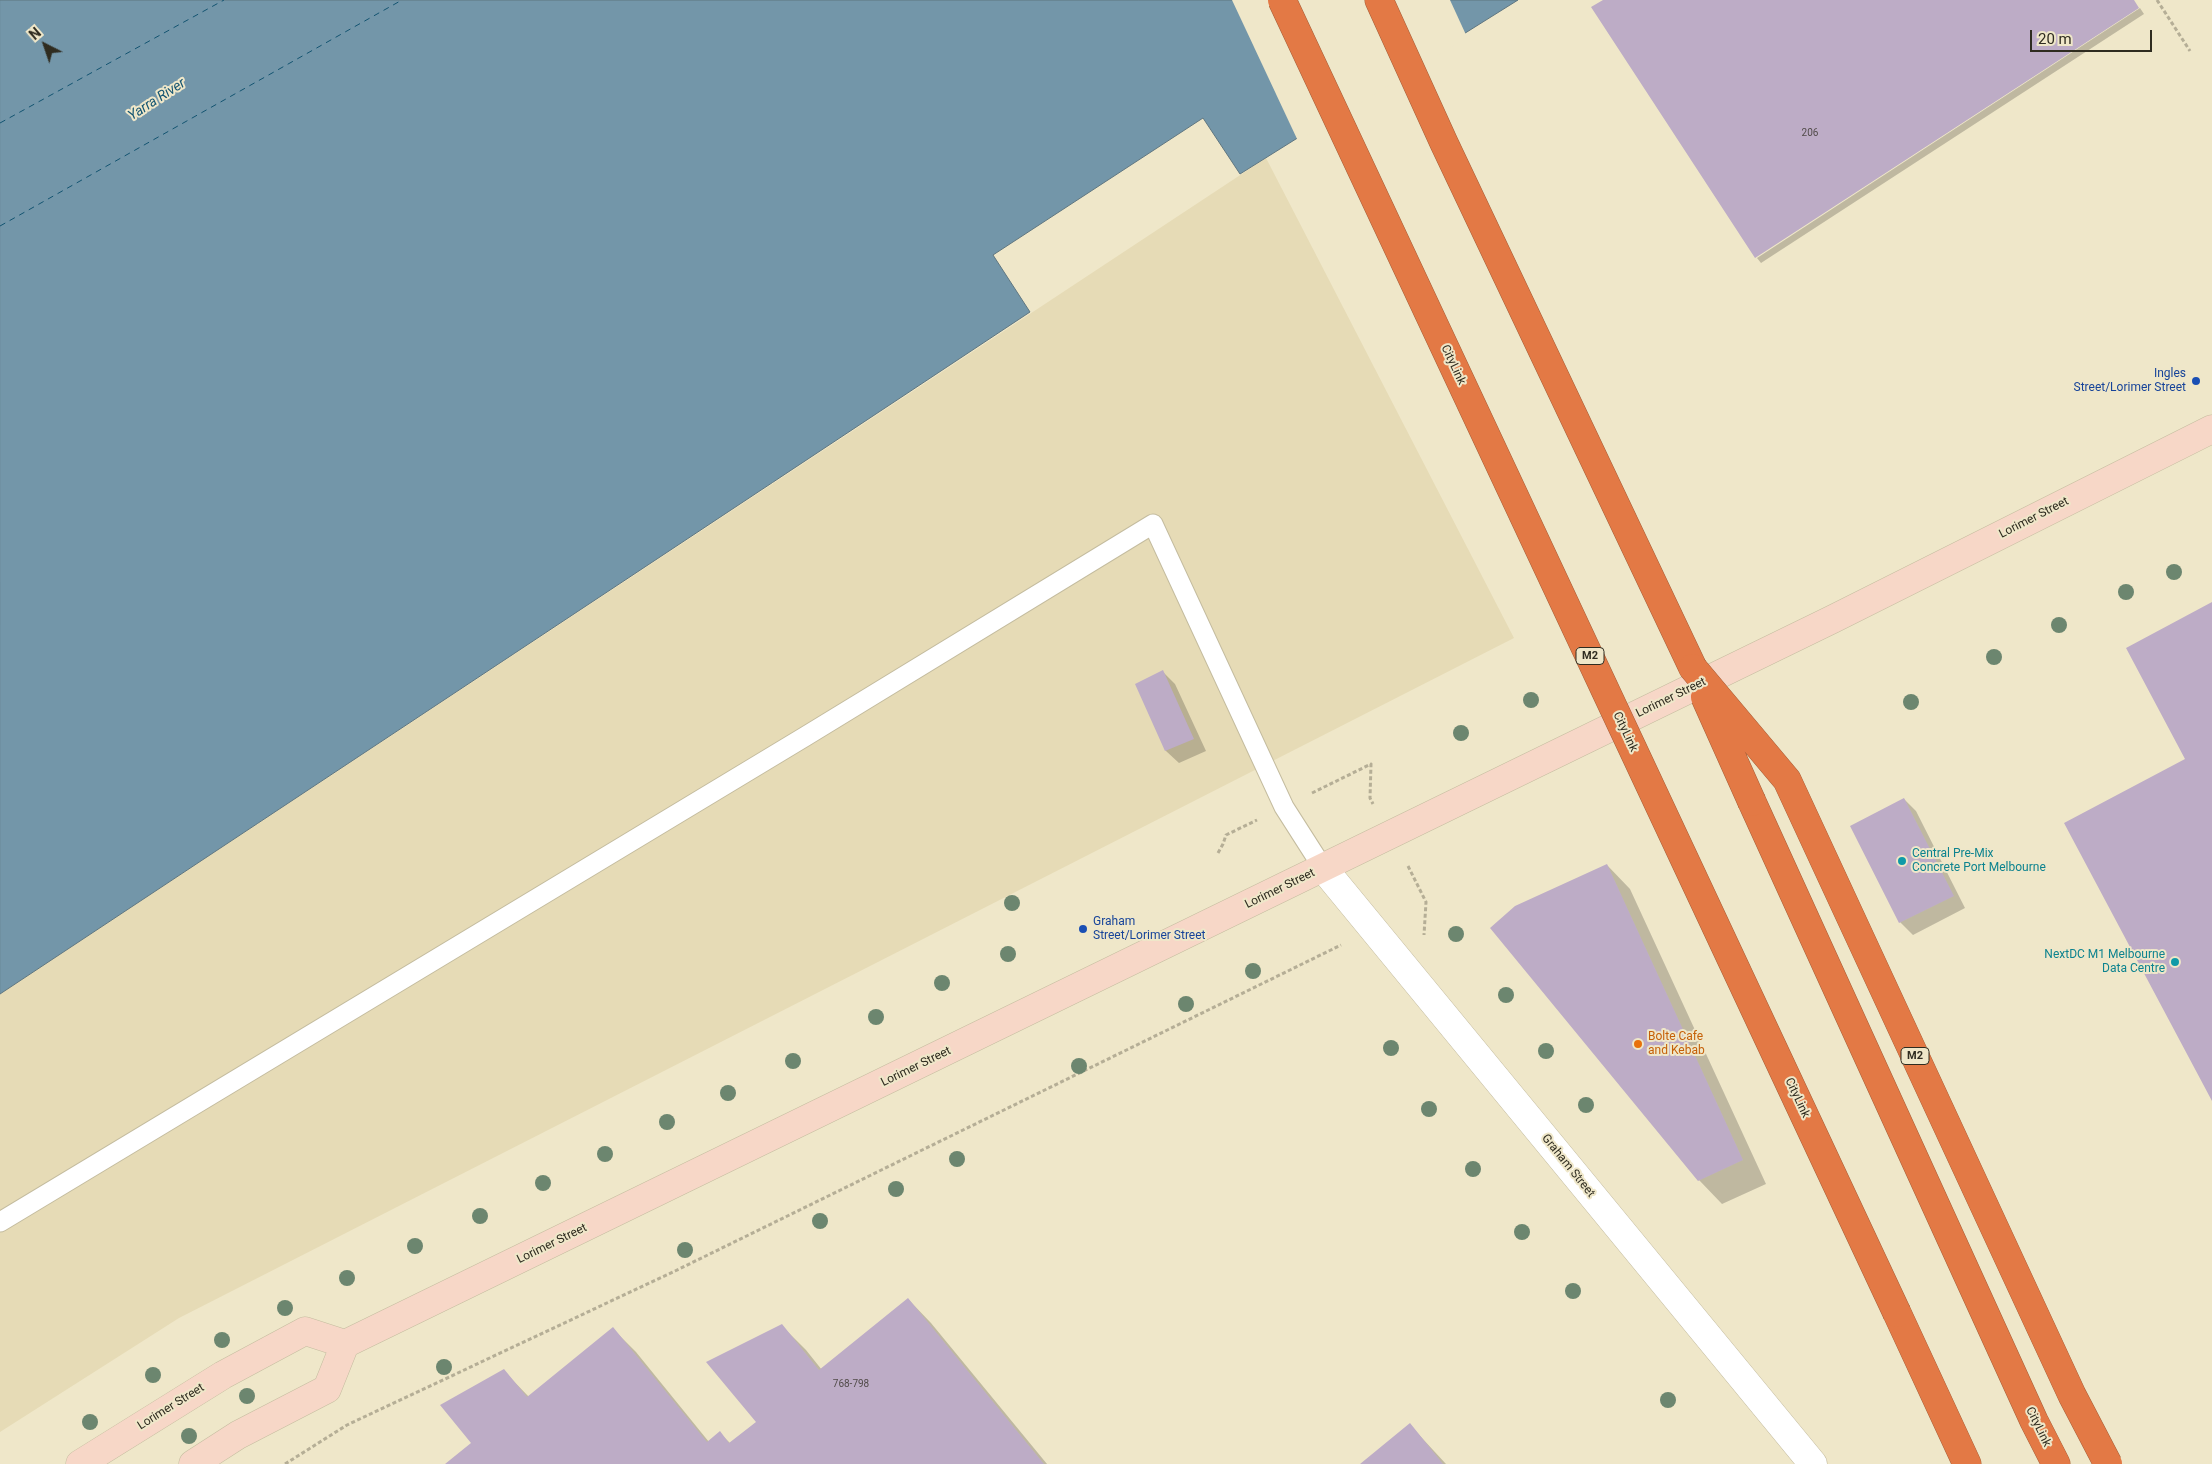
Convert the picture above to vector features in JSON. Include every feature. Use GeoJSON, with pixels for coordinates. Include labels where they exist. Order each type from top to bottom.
{"type":"FeatureCollection","features":[{"type":"Feature","properties":{"kind":"highway","name":"CityLink"},"geometry":{"type":"LineString","coordinates":[[1282,0],[1967,1464]]}},
{"type":"Feature","properties":{"kind":"highway","name":"CityLink"},"geometry":{"type":"LineString","coordinates":[[1380,0],[1453,161],[1692,668],[1855,1030],[2034,1421],[2056,1464]]}},
{"type":"Feature","properties":{"kind":"highway","name":"M2"},"geometry":{"type":"LineString","coordinates":[[1692,668],[1786,780],[2068,1386],[2108,1464]]}},
{"type":"Feature","properties":{"kind":"main road","name":"Lorimer Street"},"geometry":{"type":"LineString","coordinates":[[80,1464],[222,1375],[305,1331],[345,1344],[1323,868],[1406,825],[1841,615],[2212,429]]}},
{"type":"Feature","properties":{"kind":"main road"},"geometry":{"type":"LineString","coordinates":[[193,1464],[238,1435],[327,1389],[345,1344]]}},
{"type":"Feature","properties":{"kind":"street","name":"Graham Street"},"geometry":{"type":"LineString","coordinates":[[1323,868],[1814,1464]]}},
{"type":"Feature","properties":{"kind":"lane"},"geometry":{"type":"LineString","coordinates":[[0,1222],[806,736],[1153,524],[1284,807],[1323,868]]}},
{"type":"Feature","properties":{"kind":"path"},"geometry":{"type":"LineString","coordinates":[[2156,0],[2190,51]]}},
{"type":"Feature","properties":{"kind":"path"},"geometry":{"type":"LineString","coordinates":[[1218,852],[1226,835]]}},
{"type":"Feature","properties":{"kind":"path"},"geometry":{"type":"LineString","coordinates":[[285,1464],[347,1425],[675,1271],[1373,929]]}},
{"type":"Feature","properties":{"kind":"shaded area"},"geometry":{"type":"Polygon","coordinates":[[[1266,158],[1514,638],[179,1318],[0,1432],[0,994],[1266,158]]]}},
{"type":"Feature","properties":{"kind":"water","name":"Yarra River"},"geometry":{"type":"Polygon","coordinates":[[[0,0],[1518,0],[1240,174],[1203,118],[993,255],[1030,312],[0,994],[0,0]]]}},
{"type":"Feature","properties":{"kind":"pier"},"geometry":{"type":"Polygon","coordinates":[[[1232,0],[1450,0],[1467,37],[1298,141],[1232,0]]]}},
{"type":"Feature","properties":{"kind":"building"},"geometry":{"type":"Polygon","coordinates":[[[1603,0],[2134,0],[2139,8],[1755,258],[1591,7],[1603,0]]]}},
{"type":"Feature","properties":{"kind":"building","name":"NextDC M1 Melbourne Data Centre"},"geometry":{"type":"Polygon","coordinates":[[[2212,602],[2212,1101],[2064,823],[2185,759],[2126,648],[2212,602]]]}},
{"type":"Feature","properties":{"kind":"building"},"geometry":{"type":"Polygon","coordinates":[[[1163,670],[1194,739],[1165,751],[1135,684],[1163,670]]]}},
{"type":"Feature","properties":{"kind":"building","name":"Central Pre-Mix Concrete Port Melbourne"},"geometry":{"type":"Polygon","coordinates":[[[1904,798],[1954,896],[1899,923],[1850,826],[1904,798]]]}},
{"type":"Feature","properties":{"kind":"building","name":"Bolte Cafe and Kebab"},"geometry":{"type":"Polygon","coordinates":[[[1607,864],[1743,1160],[1698,1181],[1490,928],[1515,906],[1607,864]]]}},
{"type":"Feature","properties":{"kind":"building"},"geometry":{"type":"Polygon","coordinates":[[[908,1298],[1044,1464],[445,1464],[471,1443],[440,1405],[504,1369],[527,1397],[613,1327],[707,1442],[720,1431],[729,1443],[756,1422],[706,1362],[782,1324],[819,1370],[908,1298]]]}},
{"type":"Feature","properties":{"kind":"building"},"geometry":{"type":"Polygon","coordinates":[[[1410,1423],[1443,1464],[1360,1464],[1410,1423]]]}},
{"type":"Feature","properties":{"kind":"ferry route"},"geometry":{"type":"LineString","coordinates":[[0,123],[224,0]]}},
{"type":"Feature","properties":{"kind":"ferry route"},"geometry":{"type":"LineString","coordinates":[[0,226],[402,0]]}},
{"type":"Feature","properties":{"kind":"place","name":"Ingles Street/Lorimer Street"},"geometry":{"type":"Point","coordinates":[2196,381]}},
{"type":"Feature","properties":{"kind":"place","name":"Central Pre-Mix Concrete Port Melbourne"},"geometry":{"type":"Point","coordinates":[1902,861]}},
{"type":"Feature","properties":{"kind":"place","name":"Graham Street/Lorimer Street"},"geometry":{"type":"Point","coordinates":[1083,929]}},
{"type":"Feature","properties":{"kind":"place","name":"NextDC M1 Melbourne Data Centre"},"geometry":{"type":"Point","coordinates":[2175,962]}},
{"type":"Feature","properties":{"kind":"place","name":"Bolte Cafe and Kebab"},"geometry":{"type":"Point","coordinates":[1638,1044]}}]}
